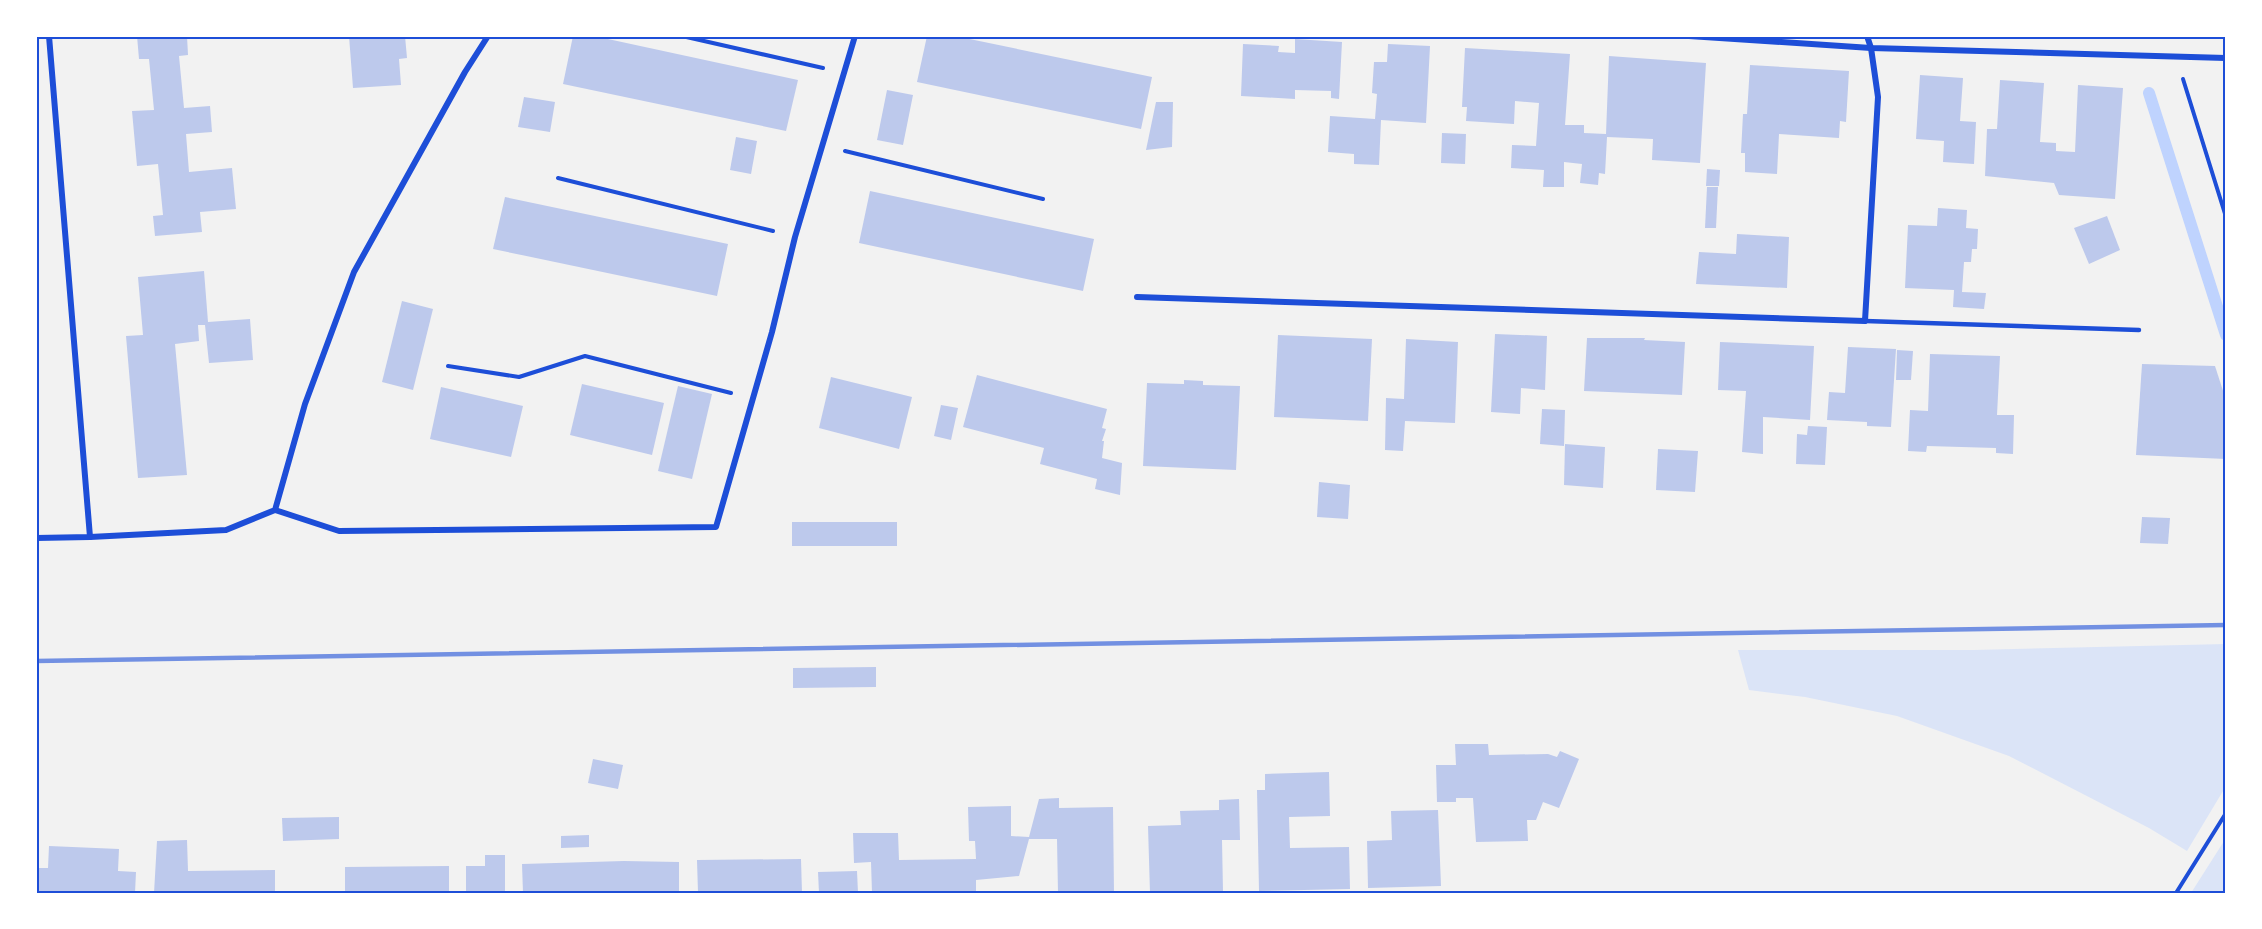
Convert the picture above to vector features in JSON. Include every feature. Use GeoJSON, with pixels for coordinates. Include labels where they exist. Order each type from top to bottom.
{"type":"FeatureCollection","features":[{"type":"Feature","properties":{"kind":"street"},"geometry":{"type":"LineString","coordinates":[[49,36],[90,537]]}},
{"type":"Feature","properties":{"kind":"street"},"geometry":{"type":"LineString","coordinates":[[275,510],[304,404],[354,272],[465,72],[488,36]]}},
{"type":"Feature","properties":{"kind":"street"},"geometry":{"type":"LineString","coordinates":[[36,538],[226,530],[275,510],[339,531],[717,527],[772,332],[795,237],[855,36]]}},
{"type":"Feature","properties":{"kind":"street"},"geometry":{"type":"LineString","coordinates":[[1689,36],[1871,48],[2226,58]]}},
{"type":"Feature","properties":{"kind":"street"},"geometry":{"type":"LineString","coordinates":[[1137,297],[1865,321],[1878,97],[1871,48],[1867,36]]}},
{"type":"Feature","properties":{"kind":"lane"},"geometry":{"type":"LineString","coordinates":[[1865,321],[2139,330]]}},
{"type":"Feature","properties":{"kind":"path"},"geometry":{"type":"LineString","coordinates":[[682,36],[844,73]]}},
{"type":"Feature","properties":{"kind":"path"},"geometry":{"type":"LineString","coordinates":[[2175,55],[2226,217]]}},
{"type":"Feature","properties":{"kind":"path"},"geometry":{"type":"LineString","coordinates":[[823,146],[1043,199]]}},
{"type":"Feature","properties":{"kind":"path"},"geometry":{"type":"LineString","coordinates":[[558,178],[795,237]]}},
{"type":"Feature","properties":{"kind":"path"},"geometry":{"type":"LineString","coordinates":[[448,366],[519,377],[585,356],[752,398]]}},
{"type":"Feature","properties":{"kind":"path"},"geometry":{"type":"LineString","coordinates":[[2176,893],[2226,813]]}},
{"type":"Feature","properties":{"kind":"shaded area"},"geometry":{"type":"Polygon","coordinates":[[[2226,644],[2226,786],[2187,851],[2149,828],[2009,756],[1897,716],[1805,697],[1749,690],[1738,650],[1974,650],[2226,644]]]}},
{"type":"Feature","properties":{"kind":"shaded area"},"geometry":{"type":"Polygon","coordinates":[[[2226,838],[2226,893],[2191,893],[2226,838]]]}},
{"type":"Feature","properties":{"kind":"building"},"geometry":{"type":"Polygon","coordinates":[[[137,36],[187,36],[188,55],[179,56],[184,108],[210,106],[212,132],[186,134],[189,172],[232,168],[236,209],[200,212],[202,232],[155,236],[153,216],[163,215],[158,164],[137,166],[132,111],[154,110],[149,59],[139,59],[137,36]]]}},
{"type":"Feature","properties":{"kind":"building"},"geometry":{"type":"Polygon","coordinates":[[[349,36],[405,36],[407,58],[399,59],[401,85],[353,88],[349,36]]]}},
{"type":"Feature","properties":{"kind":"building"},"geometry":{"type":"Polygon","coordinates":[[[573,36],[594,36],[798,80],[786,131],[563,84],[573,36]]]}},
{"type":"Feature","properties":{"kind":"building"},"geometry":{"type":"Polygon","coordinates":[[[927,36],[955,36],[1152,77],[1141,129],[917,82],[927,36]]]}},
{"type":"Feature","properties":{"kind":"building"},"geometry":{"type":"Polygon","coordinates":[[[1295,39],[1342,42],[1339,99],[1331,98],[1331,91],[1295,90],[1295,99],[1241,96],[1243,44],[1279,46],[1278,52],[1295,53],[1295,39]]]}},
{"type":"Feature","properties":{"kind":"building"},"geometry":{"type":"Polygon","coordinates":[[[1388,44],[1430,46],[1426,123],[1381,120],[1379,165],[1354,164],[1354,154],[1328,152],[1330,116],[1375,119],[1377,94],[1372,93],[1374,62],[1387,62],[1388,44]]]}},
{"type":"Feature","properties":{"kind":"building"},"geometry":{"type":"Polygon","coordinates":[[[1465,48],[1570,54],[1565,125],[1584,125],[1584,133],[1606,134],[1609,56],[1706,63],[1700,163],[1652,160],[1653,139],[1607,137],[1605,174],[1599,173],[1598,185],[1580,183],[1582,164],[1564,162],[1564,187],[1543,187],[1544,170],[1511,168],[1512,145],[1536,146],[1539,103],[1515,101],[1514,124],[1466,121],[1467,107],[1462,107],[1465,48]]]}},
{"type":"Feature","properties":{"kind":"building"},"geometry":{"type":"Polygon","coordinates":[[[1750,65],[1849,71],[1846,122],[1840,121],[1839,138],[1779,134],[1777,174],[1745,172],[1745,153],[1741,153],[1743,114],[1747,114],[1750,65]]]}},
{"type":"Feature","properties":{"kind":"building"},"geometry":{"type":"Polygon","coordinates":[[[1920,75],[1963,78],[1960,121],[1976,122],[1974,164],[1943,162],[1944,141],[1916,139],[1920,75]]]}},
{"type":"Feature","properties":{"kind":"building"},"geometry":{"type":"Polygon","coordinates":[[[2000,80],[2044,83],[2040,142],[2056,143],[2056,151],[2075,152],[2078,85],[2123,88],[2115,199],[2059,195],[2054,183],[1985,176],[1987,129],[1997,129],[2000,80]]]}},
{"type":"Feature","properties":{"kind":"building"},"geometry":{"type":"Polygon","coordinates":[[[887,90],[913,95],[903,145],[877,140],[887,90]]]}},
{"type":"Feature","properties":{"kind":"building"},"geometry":{"type":"Polygon","coordinates":[[[524,97],[555,102],[550,132],[518,127],[524,97]]]}},
{"type":"Feature","properties":{"kind":"building"},"geometry":{"type":"Polygon","coordinates":[[[1156,102],[1173,102],[1172,147],[1146,150],[1156,102]]]}},
{"type":"Feature","properties":{"kind":"building"},"geometry":{"type":"Polygon","coordinates":[[[1442,133],[1466,134],[1465,164],[1441,163],[1442,133]]]}},
{"type":"Feature","properties":{"kind":"building"},"geometry":{"type":"Polygon","coordinates":[[[736,137],[757,141],[751,174],[730,170],[736,137]]]}},
{"type":"Feature","properties":{"kind":"building"},"geometry":{"type":"Polygon","coordinates":[[[1707,169],[1720,170],[1719,186],[1706,186],[1707,169]]]}},
{"type":"Feature","properties":{"kind":"building"},"geometry":{"type":"Polygon","coordinates":[[[1707,187],[1718,187],[1716,228],[1705,228],[1707,187]]]}},
{"type":"Feature","properties":{"kind":"building"},"geometry":{"type":"Polygon","coordinates":[[[870,191],[1094,239],[1083,291],[859,243],[870,191]]]}},
{"type":"Feature","properties":{"kind":"building"},"geometry":{"type":"Polygon","coordinates":[[[505,197],[728,244],[717,296],[493,249],[505,197]]]}},
{"type":"Feature","properties":{"kind":"building"},"geometry":{"type":"Polygon","coordinates":[[[1938,208],[1967,210],[1966,228],[1978,229],[1977,249],[1972,249],[1971,262],[1964,262],[1962,292],[1986,293],[1984,309],[1953,307],[1954,290],[1905,288],[1908,225],[1937,226],[1938,208]]]}},
{"type":"Feature","properties":{"kind":"building"},"geometry":{"type":"Polygon","coordinates":[[[2107,216],[2120,250],[2089,264],[2074,228],[2107,216]]]}},
{"type":"Feature","properties":{"kind":"building"},"geometry":{"type":"Polygon","coordinates":[[[1737,234],[1789,237],[1787,288],[1696,284],[1699,252],[1736,254],[1737,234]]]}},
{"type":"Feature","properties":{"kind":"building"},"geometry":{"type":"Polygon","coordinates":[[[204,271],[208,322],[250,319],[253,360],[209,363],[205,325],[198,325],[199,341],[175,344],[187,475],[138,478],[126,336],[143,335],[138,277],[204,271]]]}},
{"type":"Feature","properties":{"kind":"building"},"geometry":{"type":"Polygon","coordinates":[[[402,301],[433,309],[413,390],[382,382],[402,301]]]}},
{"type":"Feature","properties":{"kind":"building"},"geometry":{"type":"Polygon","coordinates":[[[1495,334],[1547,336],[1545,390],[1521,388],[1520,414],[1491,412],[1495,334]]]}},
{"type":"Feature","properties":{"kind":"building"},"geometry":{"type":"Polygon","coordinates":[[[1278,335],[1372,339],[1368,421],[1274,417],[1278,335]]]}},
{"type":"Feature","properties":{"kind":"building"},"geometry":{"type":"Polygon","coordinates":[[[1587,338],[1645,338],[1644,340],[1685,342],[1682,395],[1584,391],[1587,338]]]}},
{"type":"Feature","properties":{"kind":"building"},"geometry":{"type":"Polygon","coordinates":[[[1406,339],[1458,342],[1455,423],[1405,421],[1403,451],[1385,450],[1386,398],[1404,399],[1406,339]]]}},
{"type":"Feature","properties":{"kind":"building"},"geometry":{"type":"Polygon","coordinates":[[[1720,342],[1814,346],[1810,420],[1763,417],[1763,454],[1742,452],[1746,391],[1718,390],[1720,342]]]}},
{"type":"Feature","properties":{"kind":"building"},"geometry":{"type":"Polygon","coordinates":[[[1848,347],[1896,349],[1891,427],[1867,426],[1867,422],[1827,420],[1829,392],[1845,393],[1848,347]]]}},
{"type":"Feature","properties":{"kind":"building"},"geometry":{"type":"Polygon","coordinates":[[[1897,350],[1913,351],[1911,380],[1896,380],[1897,350]]]}},
{"type":"Feature","properties":{"kind":"building"},"geometry":{"type":"Polygon","coordinates":[[[1930,354],[2000,356],[1997,415],[2014,415],[2013,454],[1996,453],[1996,448],[1927,446],[1926,452],[1908,451],[1910,410],[1928,411],[1930,354]]]}},
{"type":"Feature","properties":{"kind":"building"},"geometry":{"type":"Polygon","coordinates":[[[2142,364],[2215,366],[2225,397],[2226,459],[2136,455],[2142,364]]]}},
{"type":"Feature","properties":{"kind":"building"},"geometry":{"type":"Polygon","coordinates":[[[977,375],[1107,409],[1102,428],[1106,429],[1102,441],[1104,441],[1102,458],[1122,463],[1120,495],[1095,489],[1097,479],[1040,464],[1044,448],[963,427],[977,375]]]}},
{"type":"Feature","properties":{"kind":"building"},"geometry":{"type":"Polygon","coordinates":[[[831,377],[912,397],[899,449],[819,428],[831,377]]]}},
{"type":"Feature","properties":{"kind":"building"},"geometry":{"type":"Polygon","coordinates":[[[1184,380],[1203,381],[1203,385],[1240,386],[1236,470],[1143,466],[1147,383],[1184,384],[1184,380]]]}},
{"type":"Feature","properties":{"kind":"building"},"geometry":{"type":"Polygon","coordinates":[[[582,384],[664,403],[652,455],[570,435],[582,384]]]}},
{"type":"Feature","properties":{"kind":"building"},"geometry":{"type":"Polygon","coordinates":[[[678,386],[712,394],[692,479],[658,471],[678,386]]]}},
{"type":"Feature","properties":{"kind":"building"},"geometry":{"type":"Polygon","coordinates":[[[441,387],[523,406],[511,457],[430,439],[441,387]]]}},
{"type":"Feature","properties":{"kind":"building"},"geometry":{"type":"Polygon","coordinates":[[[941,405],[958,408],[951,440],[934,436],[941,405]]]}},
{"type":"Feature","properties":{"kind":"building"},"geometry":{"type":"Polygon","coordinates":[[[1542,409],[1565,410],[1564,446],[1540,444],[1542,409]]]}},
{"type":"Feature","properties":{"kind":"building"},"geometry":{"type":"Polygon","coordinates":[[[1808,426],[1827,427],[1825,465],[1796,464],[1797,434],[1807,435],[1808,426]]]}},
{"type":"Feature","properties":{"kind":"building"},"geometry":{"type":"Polygon","coordinates":[[[1565,444],[1605,447],[1603,488],[1564,485],[1565,444]]]}},
{"type":"Feature","properties":{"kind":"building"},"geometry":{"type":"Polygon","coordinates":[[[1658,449],[1698,451],[1695,492],[1656,490],[1658,449]]]}},
{"type":"Feature","properties":{"kind":"building"},"geometry":{"type":"Polygon","coordinates":[[[1319,482],[1350,485],[1348,519],[1317,517],[1319,482]]]}},
{"type":"Feature","properties":{"kind":"building"},"geometry":{"type":"Polygon","coordinates":[[[2142,517],[2170,518],[2168,544],[2140,543],[2142,517]]]}},
{"type":"Feature","properties":{"kind":"building"},"geometry":{"type":"Polygon","coordinates":[[[792,522],[897,522],[897,546],[792,546],[792,522]]]}},
{"type":"Feature","properties":{"kind":"building"},"geometry":{"type":"Polygon","coordinates":[[[876,667],[876,687],[793,688],[793,668],[876,667]]]}},
{"type":"Feature","properties":{"kind":"building"},"geometry":{"type":"Polygon","coordinates":[[[1455,744],[1488,744],[1489,755],[1548,754],[1557,757],[1560,751],[1579,759],[1559,808],[1543,802],[1536,820],[1527,820],[1528,841],[1476,842],[1473,798],[1456,798],[1456,802],[1437,802],[1436,765],[1456,765],[1455,744]]]}},
{"type":"Feature","properties":{"kind":"building"},"geometry":{"type":"Polygon","coordinates":[[[593,759],[623,765],[618,789],[588,783],[593,759]]]}},
{"type":"Feature","properties":{"kind":"building"},"geometry":{"type":"Polygon","coordinates":[[[1329,772],[1330,816],[1289,817],[1290,848],[1349,847],[1350,889],[1259,891],[1257,790],[1265,790],[1265,774],[1329,772]]]}},
{"type":"Feature","properties":{"kind":"building"},"geometry":{"type":"Polygon","coordinates":[[[1059,798],[1059,808],[1113,807],[1114,893],[1058,893],[1057,839],[1029,839],[1019,876],[976,880],[976,893],[872,893],[871,862],[854,863],[853,833],[898,833],[899,860],[976,859],[975,841],[969,841],[968,807],[1011,806],[1011,836],[1029,837],[1039,799],[1059,798]]]}},
{"type":"Feature","properties":{"kind":"building"},"geometry":{"type":"Polygon","coordinates":[[[1239,799],[1240,840],[1222,840],[1223,892],[1150,893],[1148,826],[1181,825],[1180,811],[1219,810],[1219,800],[1239,799]]]}},
{"type":"Feature","properties":{"kind":"building"},"geometry":{"type":"Polygon","coordinates":[[[1438,810],[1441,886],[1368,888],[1367,841],[1392,840],[1391,811],[1438,810]]]}},
{"type":"Feature","properties":{"kind":"building"},"geometry":{"type":"Polygon","coordinates":[[[339,817],[339,839],[283,841],[282,818],[339,817]]]}},
{"type":"Feature","properties":{"kind":"building"},"geometry":{"type":"Polygon","coordinates":[[[589,835],[589,847],[561,848],[561,836],[589,835]]]}},
{"type":"Feature","properties":{"kind":"building"},"geometry":{"type":"Polygon","coordinates":[[[187,840],[188,871],[275,870],[275,893],[154,893],[157,841],[187,840]]]}},
{"type":"Feature","properties":{"kind":"building"},"geometry":{"type":"Polygon","coordinates":[[[49,846],[119,849],[118,871],[136,872],[135,893],[36,893],[36,868],[48,868],[49,846]]]}},
{"type":"Feature","properties":{"kind":"building"},"geometry":{"type":"Polygon","coordinates":[[[485,855],[505,855],[505,893],[466,893],[466,866],[485,866],[485,855]]]}},
{"type":"Feature","properties":{"kind":"building"},"geometry":{"type":"Polygon","coordinates":[[[801,859],[802,893],[698,893],[697,860],[801,859]]]}},
{"type":"Feature","properties":{"kind":"building"},"geometry":{"type":"Polygon","coordinates":[[[679,862],[679,893],[523,893],[522,864],[679,862]]]}},
{"type":"Feature","properties":{"kind":"building"},"geometry":{"type":"Polygon","coordinates":[[[449,866],[449,893],[345,893],[345,867],[449,866]]]}},
{"type":"Feature","properties":{"kind":"building"},"geometry":{"type":"Polygon","coordinates":[[[857,871],[858,893],[819,893],[818,872],[857,871]]]}},
{"type":"Feature","properties":{"kind":"waterway"},"geometry":{"type":"LineString","coordinates":[[2149,93],[2226,335]]}},
{"type":"Feature","properties":{"kind":"railway"},"geometry":{"type":"LineString","coordinates":[[36,661],[2226,625]]}}]}
